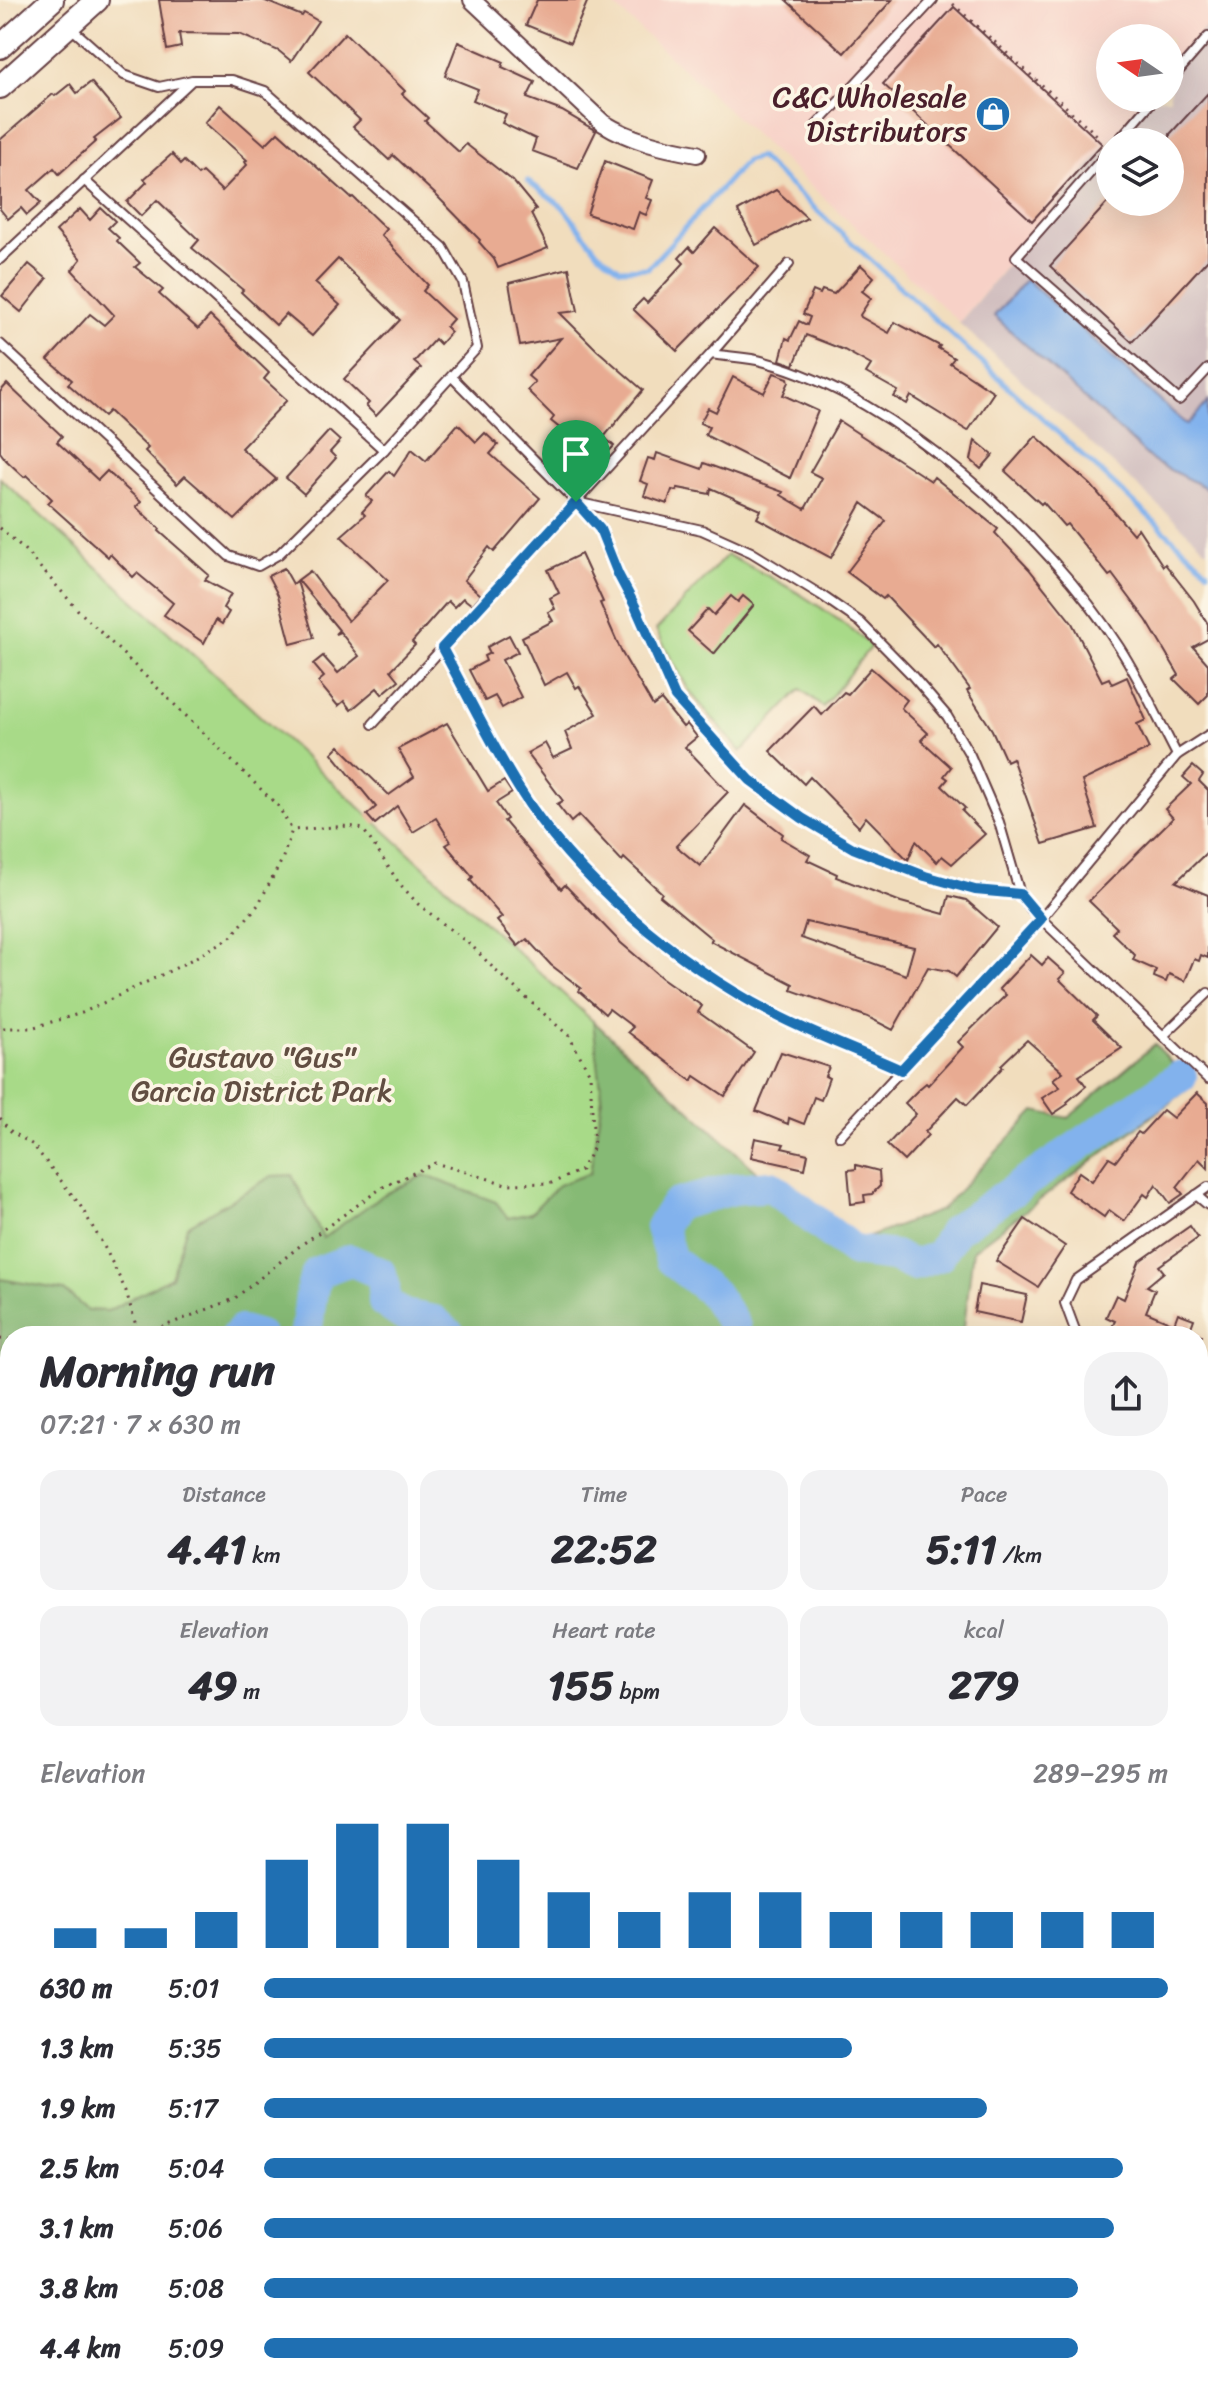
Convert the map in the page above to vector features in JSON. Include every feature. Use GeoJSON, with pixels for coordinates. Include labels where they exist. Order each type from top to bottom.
{"type":"FeatureCollection","features":[{"type":"Feature","properties":{"kind":"main road"},"geometry":{"type":"LineString","coordinates":[[0,87],[97,0]]}},
{"type":"Feature","properties":{"kind":"main road"},"geometry":{"type":"LineString","coordinates":[[0,47],[50,2],[68,26]]}},
{"type":"Feature","properties":{"kind":"street"},"geometry":{"type":"LineString","coordinates":[[472,0],[603,123],[620,134],[653,146],[697,154]]}},
{"type":"Feature","properties":{"kind":"lane"},"geometry":{"type":"LineString","coordinates":[[815,127],[933,0]]}},
{"type":"Feature","properties":{"kind":"lane"},"geometry":{"type":"LineString","coordinates":[[0,344],[229,556],[258,566],[279,554],[384,450],[477,348],[463,282],[443,247],[265,91],[232,80],[192,80],[159,87],[124,75],[68,26]]}},
{"type":"Feature","properties":{"kind":"lane"},"geometry":{"type":"LineString","coordinates":[[1184,65],[1208,37]]}},
{"type":"Feature","properties":{"kind":"lane"},"geometry":{"type":"LineString","coordinates":[[0,259],[192,80]]}},
{"type":"Feature","properties":{"kind":"lane"},"geometry":{"type":"LineString","coordinates":[[1129,128],[1143,112]]}},
{"type":"Feature","properties":{"kind":"lane"},"geometry":{"type":"LineString","coordinates":[[1096,166],[1016,257],[1179,400],[1208,369]]}},
{"type":"Feature","properties":{"kind":"lane"},"geometry":{"type":"LineString","coordinates":[[84,180],[384,450]]}},
{"type":"Feature","properties":{"kind":"lane"},"geometry":{"type":"LineString","coordinates":[[373,724],[711,354],[789,264]]}},
{"type":"Feature","properties":{"kind":"lane"},"geometry":{"type":"LineString","coordinates":[[711,354],[765,362],[829,387],[895,424],[973,481],[1060,569],[1119,647],[1177,755]]}},
{"type":"Feature","properties":{"kind":"lane"},"geometry":{"type":"LineString","coordinates":[[452,377],[600,529],[675,697],[750,780],[802,818],[853,848],[925,876],[975,890],[1020,894]]}},
{"type":"Feature","properties":{"kind":"lane"},"geometry":{"type":"LineString","coordinates":[[576,502],[702,530],[751,552],[860,622],[947,716],[970,755],[999,822],[1020,894],[1041,919],[1208,1079]]}},
{"type":"Feature","properties":{"kind":"lane"},"geometry":{"type":"LineString","coordinates":[[442,648],[518,788],[572,858],[627,915],[699,969],[774,1014],[901,1070]]}},
{"type":"Feature","properties":{"kind":"lane"},"geometry":{"type":"LineString","coordinates":[[840,1136],[1041,919],[1177,755],[1208,735]]}},
{"type":"Feature","properties":{"kind":"lane"},"geometry":{"type":"LineString","coordinates":[[1163,1036],[1208,993]]}},
{"type":"Feature","properties":{"kind":"lane"},"geometry":{"type":"LineString","coordinates":[[1074,1326],[1065,1303],[1076,1280],[1208,1187]]}},
{"type":"Feature","properties":{"kind":"lane"},"geometry":{"type":"LineString","coordinates":[[1196,1195],[1208,1205]]}},
{"type":"Feature","properties":{"kind":"path"},"geometry":{"type":"LineString","coordinates":[[953,4],[1096,134]]}},
{"type":"Feature","properties":{"kind":"path"},"geometry":{"type":"LineString","coordinates":[[0,528],[22,547],[78,610],[278,806],[292,830],[282,860],[258,905],[230,938],[82,1013],[31,1028],[0,1028]]}},
{"type":"Feature","properties":{"kind":"path"},"geometry":{"type":"LineString","coordinates":[[165,1326],[234,1299],[301,1245],[383,1187],[435,1163],[506,1184],[552,1183],[581,1170],[594,1147],[590,1074],[569,1036],[474,948],[418,904],[399,883],[363,829],[349,826],[292,830]]}},
{"type":"Feature","properties":{"kind":"path"},"geometry":{"type":"LineString","coordinates":[[0,1118],[9,1130],[33,1145],[80,1205],[126,1291],[136,1326]]}},
{"type":"Feature","properties":{"kind":"shaded area"},"geometry":{"type":"Polygon","coordinates":[[[608,0],[1208,0],[1208,24],[1184,53],[1184,24],[1096,24],[1096,112],[1134,112],[1121,128],[1096,128],[1096,158],[959,322],[608,0]]]}},
{"type":"Feature","properties":{"kind":"shaded area"},"geometry":{"type":"Polygon","coordinates":[[[1208,24],[1208,551],[959,323],[1096,158],[1096,216],[1184,216],[1184,128],[1121,128],[1134,112],[1184,112],[1184,53],[1208,24]]]}},
{"type":"Feature","properties":{"kind":"green space","name":"Gustavo \"Gus\" Garcia District Park"},"geometry":{"type":"Polygon","coordinates":[[[0,478],[738,1154],[581,1326],[0,1326],[0,478]]]}},
{"type":"Feature","properties":{"kind":"green space"},"geometry":{"type":"Polygon","coordinates":[[[727,555],[802,596],[871,646],[823,707],[801,689],[741,752],[689,691],[656,630],[727,555]]]}},
{"type":"Feature","properties":{"kind":"green space"},"geometry":{"type":"Polygon","coordinates":[[[593,1021],[840,1248],[941,1210],[1035,1111],[1068,1118],[1155,1044],[1192,1086],[973,1250],[964,1326],[0,1326],[0,1279],[64,1290],[87,1310],[108,1311],[171,1277],[187,1226],[272,1176],[292,1175],[323,1238],[383,1195],[424,1175],[496,1202],[508,1218],[531,1213],[558,1185],[590,1173],[602,1097],[593,1021]]]}},
{"type":"Feature","properties":{"kind":"water"},"geometry":{"type":"Polygon","coordinates":[[[1026,279],[1187,425],[1208,402],[1208,489],[1154,462],[994,316],[1026,279]]]}},
{"type":"Feature","properties":{"kind":"building"},"geometry":{"type":"Polygon","coordinates":[[[159,0],[263,0],[302,16],[304,13],[318,21],[291,61],[279,51],[239,34],[179,33],[181,47],[167,50],[159,0]]]}},
{"type":"Feature","properties":{"kind":"building"},"geometry":{"type":"Polygon","coordinates":[[[537,0],[588,0],[570,43],[526,25],[537,0]]]}},
{"type":"Feature","properties":{"kind":"building"},"geometry":{"type":"Polygon","coordinates":[[[786,0],[892,0],[844,53],[786,0]]]}},
{"type":"Feature","properties":{"kind":"building","name":"C&C Wholesale Distributors"},"geometry":{"type":"Polygon","coordinates":[[[954,7],[1096,138],[1096,151],[1032,221],[883,84],[954,7]]]}},
{"type":"Feature","properties":{"kind":"building"},"geometry":{"type":"Polygon","coordinates":[[[345,33],[405,91],[402,94],[428,118],[425,121],[459,152],[466,144],[513,181],[536,209],[531,214],[548,248],[498,268],[480,240],[435,194],[393,155],[389,160],[353,127],[360,120],[309,72],[345,33]]]}},
{"type":"Feature","properties":{"kind":"building"},"geometry":{"type":"Polygon","coordinates":[[[458,42],[504,62],[502,67],[535,82],[527,98],[562,111],[596,131],[578,168],[532,151],[536,139],[502,123],[506,114],[473,100],[478,89],[445,76],[458,42]]]}},
{"type":"Feature","properties":{"kind":"building"},"geometry":{"type":"Polygon","coordinates":[[[91,82],[121,118],[94,139],[96,141],[59,174],[54,168],[29,190],[41,203],[27,215],[21,208],[8,219],[0,209],[0,140],[53,94],[55,96],[70,84],[77,93],[91,82]]]}},
{"type":"Feature","properties":{"kind":"building"},"geometry":{"type":"Polygon","coordinates":[[[1208,93],[1208,259],[1132,342],[1050,266],[1096,215],[1184,216],[1184,128],[1176,128],[1208,93]]]}},
{"type":"Feature","properties":{"kind":"building"},"geometry":{"type":"Polygon","coordinates":[[[220,105],[265,145],[278,132],[353,197],[386,229],[381,235],[428,285],[423,291],[453,319],[446,327],[451,332],[440,344],[435,339],[414,362],[421,368],[376,416],[366,406],[369,403],[344,379],[400,320],[338,259],[315,283],[340,305],[312,336],[286,314],[276,325],[241,292],[243,290],[192,248],[199,240],[157,200],[141,216],[127,202],[147,182],[144,179],[172,154],[198,175],[202,172],[222,191],[247,165],[247,160],[205,123],[220,105]]]}},
{"type":"Feature","properties":{"kind":"building"},"geometry":{"type":"Polygon","coordinates":[[[605,161],[653,180],[646,198],[652,200],[646,215],[639,212],[633,229],[587,214],[605,161]]]}},
{"type":"Feature","properties":{"kind":"building"},"geometry":{"type":"Polygon","coordinates":[[[776,190],[807,218],[756,245],[738,211],[776,190]]]}},
{"type":"Feature","properties":{"kind":"building"},"geometry":{"type":"Polygon","coordinates":[[[101,208],[115,221],[108,228],[119,238],[117,241],[140,263],[135,267],[163,290],[159,294],[198,329],[210,316],[269,373],[264,379],[287,400],[241,448],[276,479],[235,520],[185,476],[177,484],[145,451],[148,448],[109,411],[104,416],[68,384],[72,380],[48,360],[90,314],[104,325],[114,315],[72,270],[81,259],[56,231],[80,209],[90,220],[101,208]]]}},
{"type":"Feature","properties":{"kind":"building"},"geometry":{"type":"Polygon","coordinates":[[[715,228],[759,267],[677,351],[633,309],[643,299],[647,303],[684,263],[679,258],[689,247],[694,252],[715,228]]]}},
{"type":"Feature","properties":{"kind":"building"},"geometry":{"type":"Polygon","coordinates":[[[29,264],[47,279],[21,312],[2,296],[29,264]]]}},
{"type":"Feature","properties":{"kind":"building"},"geometry":{"type":"Polygon","coordinates":[[[861,265],[874,277],[862,291],[871,298],[861,317],[889,333],[895,322],[940,346],[938,348],[954,358],[950,363],[994,392],[968,431],[911,396],[907,404],[894,397],[898,391],[866,373],[871,365],[806,335],[794,365],[780,360],[786,338],[790,340],[799,321],[807,325],[810,317],[803,314],[813,291],[834,294],[861,265]]]}},
{"type":"Feature","properties":{"kind":"building"},"geometry":{"type":"Polygon","coordinates":[[[569,268],[578,311],[560,313],[643,390],[604,437],[614,446],[600,461],[551,421],[554,417],[527,390],[535,382],[528,376],[561,338],[520,346],[509,283],[569,268]]]}},
{"type":"Feature","properties":{"kind":"building"},"geometry":{"type":"Polygon","coordinates":[[[774,373],[788,378],[783,395],[818,411],[790,478],[705,435],[709,427],[700,423],[708,408],[716,412],[733,377],[764,393],[774,373]]]}},
{"type":"Feature","properties":{"kind":"building"},"geometry":{"type":"Polygon","coordinates":[[[7,384],[62,436],[57,442],[98,480],[107,471],[141,502],[136,507],[159,531],[209,575],[205,580],[231,594],[223,608],[229,612],[222,624],[216,620],[204,643],[164,615],[173,603],[137,573],[133,577],[110,554],[108,557],[48,503],[52,499],[27,475],[24,477],[6,460],[0,452],[0,392],[7,384]]]}},
{"type":"Feature","properties":{"kind":"building"},"geometry":{"type":"Polygon","coordinates":[[[839,421],[931,481],[934,477],[998,529],[995,533],[1029,569],[1072,623],[1102,681],[1109,678],[1112,684],[1127,677],[1146,720],[1137,724],[1149,749],[1082,781],[1097,828],[1043,844],[1012,758],[1006,761],[992,730],[967,691],[970,689],[937,644],[934,647],[886,596],[883,599],[847,572],[886,521],[862,503],[831,558],[757,518],[761,510],[711,488],[710,494],[678,488],[677,491],[672,490],[667,504],[644,496],[648,484],[640,481],[648,458],[655,460],[657,453],[702,469],[704,463],[783,492],[781,495],[805,509],[822,478],[810,472],[839,421]]]}},
{"type":"Feature","properties":{"kind":"building"},"geometry":{"type":"Polygon","coordinates":[[[458,424],[476,442],[485,433],[498,445],[490,454],[540,498],[494,552],[489,547],[464,580],[481,595],[472,605],[463,598],[454,607],[448,601],[412,642],[415,645],[391,670],[399,680],[382,694],[377,688],[351,710],[344,701],[338,706],[318,682],[324,677],[313,664],[323,656],[338,673],[359,656],[340,632],[335,634],[339,630],[298,580],[310,571],[348,621],[388,580],[341,536],[365,515],[362,512],[372,501],[366,496],[389,471],[394,476],[412,449],[426,461],[458,424]]]}},
{"type":"Feature","properties":{"kind":"building"},"geometry":{"type":"Polygon","coordinates":[[[329,431],[340,441],[330,452],[336,458],[304,494],[286,478],[329,431]]]}},
{"type":"Feature","properties":{"kind":"building"},"geometry":{"type":"Polygon","coordinates":[[[1036,436],[1091,485],[1133,534],[1138,528],[1208,624],[1208,639],[1193,647],[1208,664],[1208,695],[1199,704],[1174,679],[1179,675],[1147,621],[1112,574],[1109,576],[1067,524],[1064,526],[1043,502],[1041,504],[1005,471],[1036,436]]]}},
{"type":"Feature","properties":{"kind":"building"},"geometry":{"type":"Polygon","coordinates":[[[975,440],[993,455],[981,469],[971,460],[975,440]]]}},
{"type":"Feature","properties":{"kind":"building"},"geometry":{"type":"Polygon","coordinates":[[[581,554],[622,653],[653,706],[661,700],[683,727],[687,724],[697,737],[685,747],[728,792],[676,846],[700,866],[745,805],[783,834],[781,838],[810,855],[807,860],[837,874],[836,877],[901,902],[944,914],[949,896],[966,900],[997,927],[956,977],[949,971],[928,967],[893,1030],[868,1017],[791,990],[793,984],[710,941],[712,939],[660,896],[662,893],[624,858],[622,861],[579,815],[571,822],[557,804],[563,801],[527,753],[545,743],[553,758],[572,749],[565,732],[597,714],[567,672],[544,685],[522,637],[553,621],[548,612],[555,609],[550,598],[559,593],[548,570],[581,554]],[[806,922],[801,938],[906,975],[914,947],[806,922]]]}},
{"type":"Feature","properties":{"kind":"building"},"geometry":{"type":"Polygon","coordinates":[[[284,568],[293,584],[297,581],[314,638],[291,644],[278,595],[268,576],[284,568]]]}},
{"type":"Feature","properties":{"kind":"building"},"geometry":{"type":"Polygon","coordinates":[[[731,596],[738,602],[743,596],[754,605],[714,654],[688,631],[708,609],[714,615],[731,596]]]}},
{"type":"Feature","properties":{"kind":"building"},"geometry":{"type":"Polygon","coordinates":[[[509,635],[518,652],[502,660],[521,697],[502,708],[495,696],[485,701],[469,670],[486,661],[484,656],[490,653],[487,647],[509,635]]]}},
{"type":"Feature","properties":{"kind":"building"},"geometry":{"type":"Polygon","coordinates":[[[871,668],[907,700],[901,708],[928,733],[921,740],[951,767],[944,776],[948,779],[942,786],[965,808],[962,811],[985,834],[952,864],[942,856],[937,862],[916,841],[908,860],[866,817],[859,827],[810,777],[804,784],[770,751],[814,706],[822,715],[844,692],[848,694],[871,668]]]}},
{"type":"Feature","properties":{"kind":"building"},"geometry":{"type":"Polygon","coordinates":[[[447,723],[488,791],[504,781],[512,793],[496,803],[507,819],[504,821],[561,889],[565,885],[621,943],[662,978],[702,1006],[698,1012],[754,1052],[725,1096],[695,1076],[692,1081],[628,1032],[633,1027],[609,1009],[605,1014],[527,939],[518,946],[497,921],[502,917],[470,880],[473,877],[446,845],[451,842],[436,818],[413,832],[397,806],[375,824],[367,815],[376,807],[332,753],[339,746],[389,795],[414,777],[398,749],[447,723]]]}},
{"type":"Feature","properties":{"kind":"building"},"geometry":{"type":"Polygon","coordinates":[[[1193,766],[1203,775],[1199,781],[1208,790],[1208,851],[1176,882],[1208,895],[1208,958],[1201,955],[1199,961],[1194,959],[1185,981],[1169,974],[1166,982],[1154,977],[1156,970],[1133,960],[1135,955],[1112,933],[1117,928],[1089,901],[1173,818],[1165,809],[1191,784],[1183,777],[1193,766]]]}},
{"type":"Feature","properties":{"kind":"building"},"geometry":{"type":"Polygon","coordinates":[[[1031,955],[1042,965],[1048,958],[1065,973],[1059,979],[1097,1016],[1093,1020],[1122,1048],[1079,1076],[1086,1086],[1053,1114],[1042,1098],[1060,1087],[1053,1079],[1063,1072],[1027,1040],[967,1105],[958,1097],[925,1132],[928,1135],[904,1161],[887,1145],[916,1114],[905,1103],[926,1083],[928,1085],[963,1047],[958,1042],[1006,995],[999,989],[1031,955]]]}},
{"type":"Feature","properties":{"kind":"building"},"geometry":{"type":"Polygon","coordinates":[[[781,1052],[829,1067],[825,1076],[829,1078],[821,1100],[814,1097],[804,1124],[789,1118],[788,1124],[756,1111],[781,1052]]]}},
{"type":"Feature","properties":{"kind":"building"},"geometry":{"type":"Polygon","coordinates":[[[1197,1093],[1208,1103],[1208,1168],[1199,1159],[1177,1187],[1183,1194],[1170,1203],[1156,1184],[1148,1197],[1144,1194],[1124,1221],[1109,1210],[1104,1217],[1067,1191],[1079,1172],[1092,1181],[1109,1157],[1116,1161],[1138,1132],[1141,1134],[1163,1110],[1173,1118],[1197,1093]]]}},
{"type":"Feature","properties":{"kind":"building"},"geometry":{"type":"Polygon","coordinates":[[[755,1138],[784,1144],[782,1148],[808,1154],[805,1169],[751,1157],[755,1138]]]}},
{"type":"Feature","properties":{"kind":"building"},"geometry":{"type":"Polygon","coordinates":[[[856,1165],[879,1171],[880,1186],[872,1194],[864,1195],[865,1202],[851,1204],[848,1170],[856,1169],[856,1165]]]}},
{"type":"Feature","properties":{"kind":"building"},"geometry":{"type":"Polygon","coordinates":[[[1025,1219],[1065,1246],[1038,1287],[996,1261],[1025,1219]]]}},
{"type":"Feature","properties":{"kind":"building"},"geometry":{"type":"Polygon","coordinates":[[[1190,1226],[1198,1238],[1159,1266],[1164,1272],[1147,1286],[1155,1290],[1146,1312],[1174,1324],[1178,1313],[1194,1319],[1191,1326],[1112,1326],[1115,1321],[1106,1317],[1116,1295],[1124,1299],[1139,1262],[1190,1226]]]}},
{"type":"Feature","properties":{"kind":"building"},"geometry":{"type":"Polygon","coordinates":[[[979,1285],[1027,1295],[1021,1322],[974,1312],[979,1285]]]}},
{"type":"Feature","properties":{"kind":"waterway"},"geometry":{"type":"LineString","coordinates":[[528,181],[563,207],[598,252],[620,269],[648,268],[746,161],[759,157],[1208,571]]}},
{"type":"Feature","properties":{"kind":"waterway"},"geometry":{"type":"LineString","coordinates":[[734,1326],[713,1293],[671,1260],[661,1227],[675,1205],[733,1189],[771,1186],[854,1251],[894,1256],[913,1265],[939,1256],[955,1230],[1181,1076]]}},
{"type":"Feature","properties":{"kind":"waterway"},"geometry":{"type":"LineString","coordinates":[[307,1326],[318,1272],[350,1260],[380,1273],[384,1284],[384,1302],[403,1315],[434,1321],[440,1326]]}},
{"type":"Feature","properties":{"kind":"place","name":"C&C Wholesale Distributors"},"geometry":{"type":"Point","coordinates":[993,114]}},
{"type":"Feature","properties":{"kind":"route"},"geometry":{"type":"LineString","coordinates":[[576,502],[600,529],[675,697],[750,780],[802,818],[853,848],[925,876],[975,890],[1020,894],[1041,919],[901,1070],[774,1014],[699,969],[627,915],[572,858],[518,788],[442,648],[576,502]]}}]}
